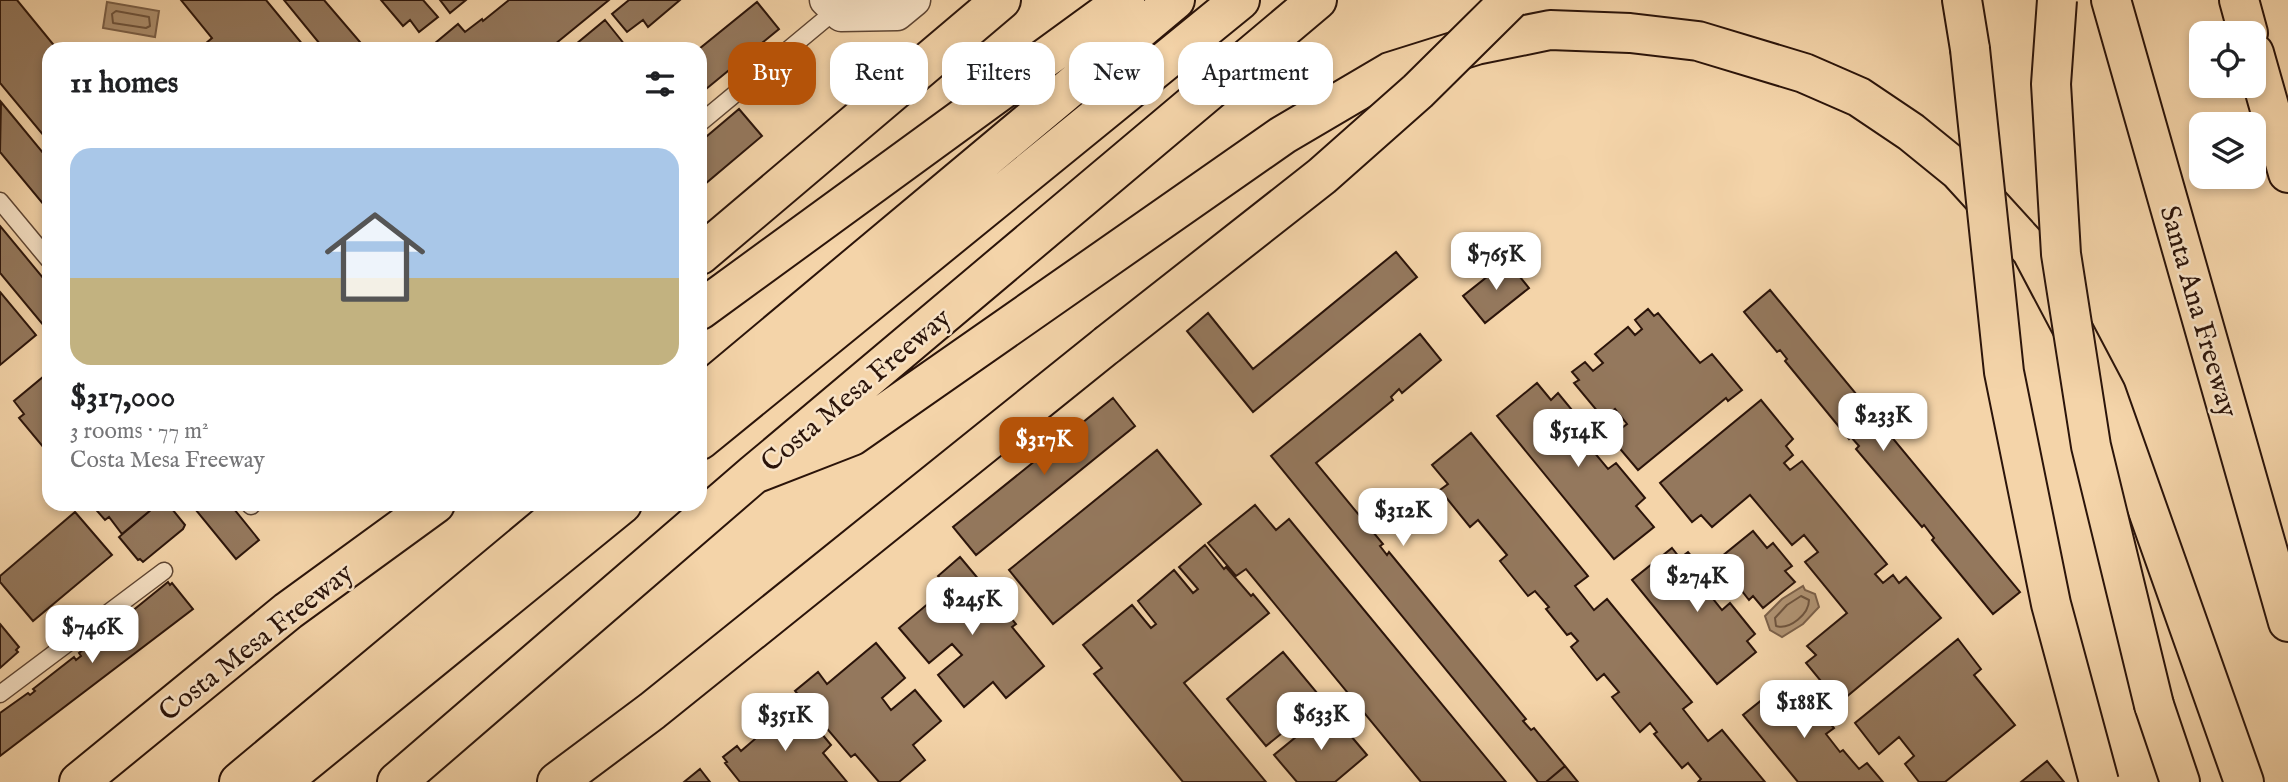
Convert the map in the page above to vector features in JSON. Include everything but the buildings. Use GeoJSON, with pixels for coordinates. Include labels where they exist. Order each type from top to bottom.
{"type":"FeatureCollection","features":[{"type":"Feature","properties":{"kind":"highway"},"geometry":{"type":"LineString","coordinates":[[707,249],[1000,0]]}},
{"type":"Feature","properties":{"kind":"highway"},"geometry":{"type":"LineString","coordinates":[[707,305],[1125,0]]}},
{"type":"Feature","properties":{"kind":"highway"},"geometry":{"type":"LineString","coordinates":[[707,391],[1175,0]]}},
{"type":"Feature","properties":{"kind":"highway"},"geometry":{"type":"LineString","coordinates":[[707,434],[1240,0]]}},
{"type":"Feature","properties":{"kind":"highway","name":"Costa Mesa Freeway"},"geometry":{"type":"LineString","coordinates":[[397,782],[754,474],[1317,0]]}},
{"type":"Feature","properties":{"kind":"highway"},"geometry":{"type":"LineString","coordinates":[[557,782],[652,711],[1322,176],[1418,91],[1510,0]]}},
{"type":"Feature","properties":{"kind":"highway"},"geometry":{"type":"LineString","coordinates":[[1962,0],[1970,49],[2004,372],[2050,604],[2099,782]]}},
{"type":"Feature","properties":{"kind":"highway"},"geometry":{"type":"LineString","coordinates":[[2057,0],[2051,84],[2062,254],[2091,446],[2154,705],[2180,782]]}},
{"type":"Feature","properties":{"kind":"highway","name":"Santa Ana Freeway"},"geometry":{"type":"LineString","coordinates":[[2111,0],[2288,622]]}},
{"type":"Feature","properties":{"kind":"highway"},"geometry":{"type":"LineString","coordinates":[[2239,0],[2245,21]]}},
{"type":"Feature","properties":{"kind":"highway"},"geometry":{"type":"LineString","coordinates":[[754,474],[852,436],[1283,135],[1390,72],[1476,45],[1550,30],[1629,33],[1698,41],[1804,73],[1859,97],[1911,132],[1959,171],[2031,250],[2106,392],[2244,782]]}},
{"type":"Feature","properties":{"kind":"highway"},"geometry":{"type":"LineString","coordinates":[[2266,95],[2288,173]]}},
{"type":"Feature","properties":{"kind":"highway"},"geometry":{"type":"LineString","coordinates":[[288,611],[404,511]]}},
{"type":"Feature","properties":{"kind":"highway","name":"Costa Mesa Freeway"},"geometry":{"type":"LineString","coordinates":[[79,782],[288,611],[425,511]]}},
{"type":"Feature","properties":{"kind":"highway"},"geometry":{"type":"LineString","coordinates":[[239,782],[564,511]]}},
{"type":"Feature","properties":{"kind":"highway"},"geometry":{"type":"LineString","coordinates":[[281,782],[613,511]]}},
{"type":"Feature","properties":{"kind":"street"},"geometry":{"type":"LineString","coordinates":[[831,5],[841,15],[897,14],[914,0]]}},
{"type":"Feature","properties":{"kind":"lane"},"geometry":{"type":"LineString","coordinates":[[707,117],[831,5]]}},
{"type":"Feature","properties":{"kind":"lane"},"geometry":{"type":"LineString","coordinates":[[0,201],[42,252]]}},
{"type":"Feature","properties":{"kind":"lane"},"geometry":{"type":"LineString","coordinates":[[0,694],[164,571]]}},
{"type":"Feature","properties":{"kind":"water"},"geometry":{"type":"Polygon","coordinates":[[[107,2],[159,11],[155,37],[103,28],[107,2]]]}},
{"type":"Feature","properties":{"kind":"water"},"geometry":{"type":"Polygon","coordinates":[[[1803,586],[1805,590],[1815,594],[1819,607],[1803,624],[1782,637],[1770,630],[1765,616],[1782,599],[1803,586]]]}}]}
